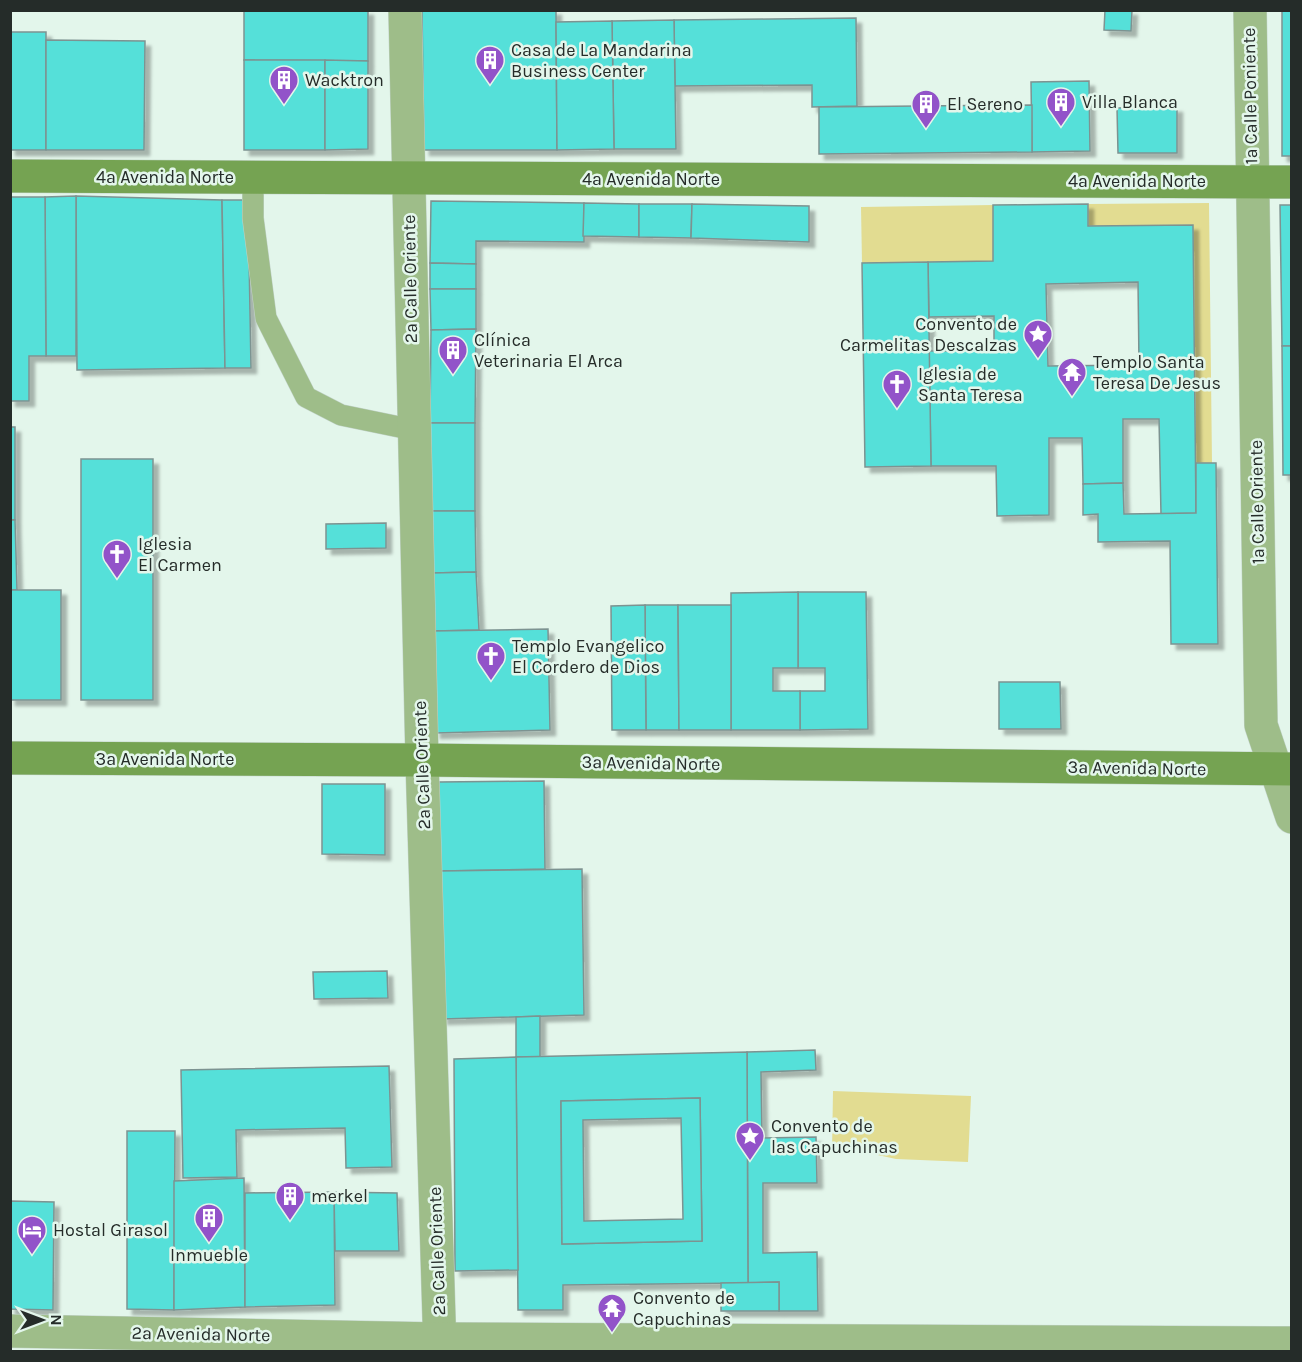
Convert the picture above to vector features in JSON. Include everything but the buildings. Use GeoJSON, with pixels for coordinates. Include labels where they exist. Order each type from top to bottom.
{"type":"FeatureCollection","features":[{"type":"Feature","properties":{"kind":"street","name":"2a Calle Oriente"},"geometry":{"type":"LineString","coordinates":[[405,10],[422,760],[440,1345]]}},
{"type":"Feature","properties":{"kind":"street","name":"1a Calle Poniente"},"geometry":{"type":"LineString","coordinates":[[1250,10],[1251,182]]}},
{"type":"Feature","properties":{"kind":"street","name":"4a Avenida Norte"},"geometry":{"type":"LineString","coordinates":[[10,176],[1292,182]]}},
{"type":"Feature","properties":{"kind":"street","name":"1a Calle Oriente"},"geometry":{"type":"LineString","coordinates":[[1251,182],[1262,725],[1284,770],[1292,817]]}},
{"type":"Feature","properties":{"kind":"street","name":"3a Avenida Norte"},"geometry":{"type":"LineString","coordinates":[[10,758],[422,760],[1284,770]]}},
{"type":"Feature","properties":{"kind":"street","name":"2a Avenida Norte"},"geometry":{"type":"LineString","coordinates":[[10,1331],[440,1345],[1292,1343]]}},
{"type":"Feature","properties":{"kind":"lane"},"geometry":{"type":"LineString","coordinates":[[254,177],[253,218],[266,318],[306,398],[341,415],[414,430]]}},
{"type":"Feature","properties":{"kind":"shaded area"},"geometry":{"type":"Polygon","coordinates":[[[1209,203],[1212,463],[1196,463],[1193,225],[1088,226],[1088,204],[1209,203]]]}},
{"type":"Feature","properties":{"kind":"shaded area"},"geometry":{"type":"Polygon","coordinates":[[[993,205],[993,261],[862,263],[861,207],[993,205]]]}},
{"type":"Feature","properties":{"kind":"shaded area"},"geometry":{"type":"Polygon","coordinates":[[[833,1091],[971,1096],[968,1162],[896,1159],[864,1152],[832,1152],[833,1091]]]}},
{"type":"Feature","properties":{"kind":"place","name":"Casa de La Mandarina Business Center"},"geometry":{"type":"Point","coordinates":[490,86]}},
{"type":"Feature","properties":{"kind":"place","name":"Wacktron"},"geometry":{"type":"Point","coordinates":[284,106]}},
{"type":"Feature","properties":{"kind":"place","name":"Villa Blanca"},"geometry":{"type":"Point","coordinates":[1061,128]}},
{"type":"Feature","properties":{"kind":"place","name":"El Sereno"},"geometry":{"type":"Point","coordinates":[926,130]}},
{"type":"Feature","properties":{"kind":"place","name":"Convento de Carmelitas Descalzas"},"geometry":{"type":"Point","coordinates":[1038,360]}},
{"type":"Feature","properties":{"kind":"place","name":"Clínica Veterinaria El Arca"},"geometry":{"type":"Point","coordinates":[453,376]}},
{"type":"Feature","properties":{"kind":"place","name":"Templo Santa Teresa De Jesus"},"geometry":{"type":"Point","coordinates":[1072,398]}},
{"type":"Feature","properties":{"kind":"place","name":"Iglesia de Santa Teresa"},"geometry":{"type":"Point","coordinates":[897,410]}},
{"type":"Feature","properties":{"kind":"place","name":"Iglesia El Carmen"},"geometry":{"type":"Point","coordinates":[117,580]}},
{"type":"Feature","properties":{"kind":"place","name":"Templo Evangelico El Cordero de Dios"},"geometry":{"type":"Point","coordinates":[491,682]}},
{"type":"Feature","properties":{"kind":"place","name":"Convento de las Capuchinas"},"geometry":{"type":"Point","coordinates":[750,1162]}},
{"type":"Feature","properties":{"kind":"place","name":"merkel"},"geometry":{"type":"Point","coordinates":[290,1222]}},
{"type":"Feature","properties":{"kind":"place","name":"Inmueble"},"geometry":{"type":"Point","coordinates":[209,1244]}},
{"type":"Feature","properties":{"kind":"place","name":"Hostal Girasol"},"geometry":{"type":"Point","coordinates":[32,1256]}},
{"type":"Feature","properties":{"kind":"place","name":"Convento de Capuchinas"},"geometry":{"type":"Point","coordinates":[612,1334]}}]}
